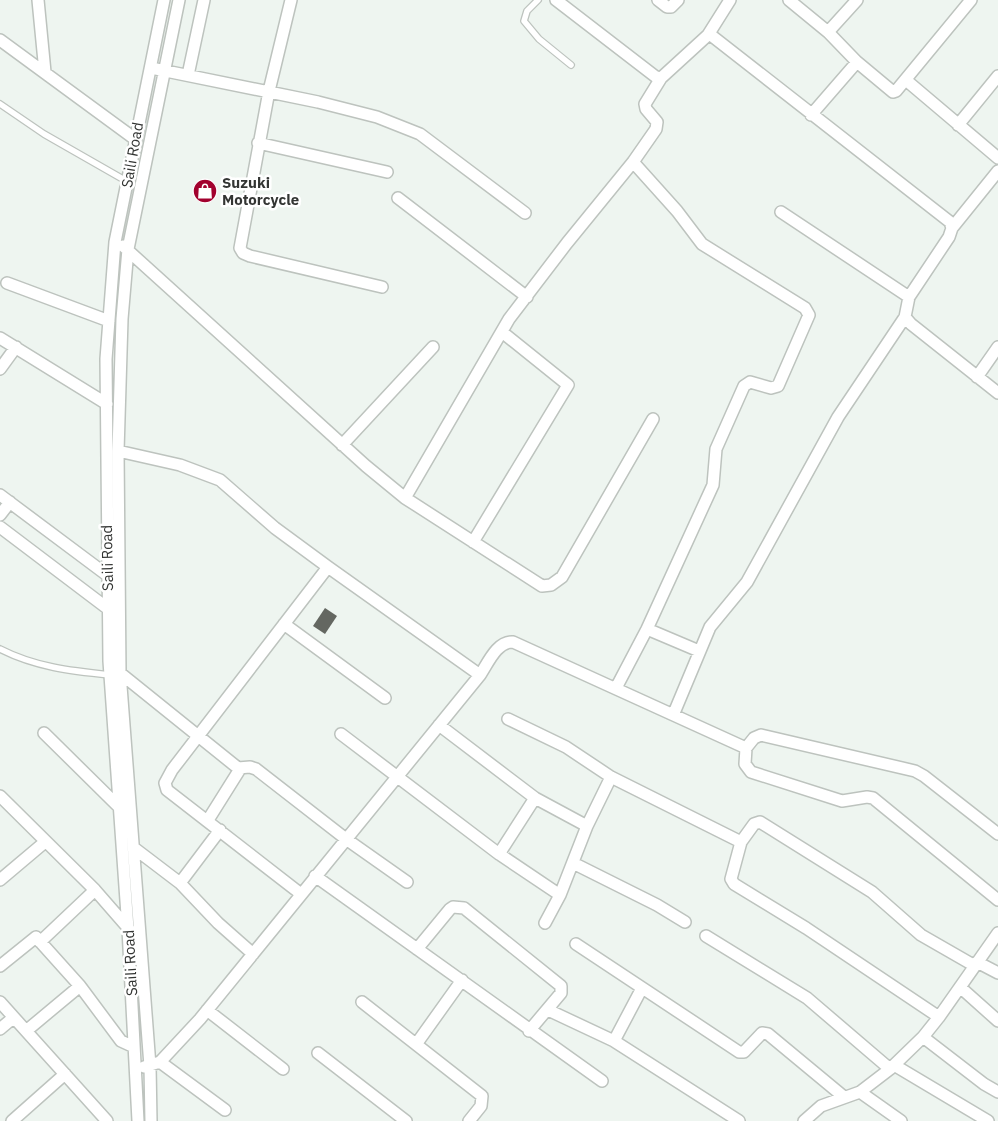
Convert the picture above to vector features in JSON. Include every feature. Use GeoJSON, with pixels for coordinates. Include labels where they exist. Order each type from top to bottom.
{"type":"FeatureCollection","features":[{"type":"Feature","properties":{"kind":"street"},"geometry":{"type":"LineString","coordinates":[[38,0],[45,72]]}},
{"type":"Feature","properties":{"kind":"street","name":"Saili Road"},"geometry":{"type":"LineString","coordinates":[[138,1121],[128,929],[119,807],[115,674],[108,608],[107,404],[109,321],[116,242],[164,0]]}},
{"type":"Feature","properties":{"kind":"street"},"geometry":{"type":"LineString","coordinates":[[151,1121],[155,1064],[140,933],[134,848],[115,674],[118,451],[122,319],[128,249],[179,0]]}},
{"type":"Feature","properties":{"kind":"street"},"geometry":{"type":"LineString","coordinates":[[188,75],[204,0]]}},
{"type":"Feature","properties":{"kind":"street"},"geometry":{"type":"LineString","coordinates":[[291,0],[268,91],[240,248],[243,253],[382,287]]}},
{"type":"Feature","properties":{"kind":"street"},"geometry":{"type":"LineString","coordinates":[[556,0],[656,77],[661,78]]}},
{"type":"Feature","properties":{"kind":"street"},"geometry":{"type":"LineString","coordinates":[[658,0],[667,7],[671,7],[678,0]]}},
{"type":"Feature","properties":{"kind":"street"},"geometry":{"type":"LineString","coordinates":[[404,498],[502,332],[566,243],[633,162],[657,125],[646,109],[645,104],[661,78],[708,35],[730,0]]}},
{"type":"Feature","properties":{"kind":"street"},"geometry":{"type":"LineString","coordinates":[[789,0],[828,32],[857,62],[893,92],[907,80],[971,0]]}},
{"type":"Feature","properties":{"kind":"street"},"geometry":{"type":"LineString","coordinates":[[828,32],[857,0]]}},
{"type":"Feature","properties":{"kind":"street"},"geometry":{"type":"LineString","coordinates":[[708,35],[712,36],[944,217],[952,228]]}},
{"type":"Feature","properties":{"kind":"street"},"geometry":{"type":"LineString","coordinates":[[0,40],[135,139]]}},
{"type":"Feature","properties":{"kind":"street"},"geometry":{"type":"LineString","coordinates":[[811,115],[857,62]]}},
{"type":"Feature","properties":{"kind":"street"},"geometry":{"type":"LineString","coordinates":[[149,68],[318,102],[404,126],[420,134],[525,213]]}},
{"type":"Feature","properties":{"kind":"street"},"geometry":{"type":"LineString","coordinates":[[958,125],[998,76]]}},
{"type":"Feature","properties":{"kind":"street"},"geometry":{"type":"LineString","coordinates":[[907,80],[998,158]]}},
{"type":"Feature","properties":{"kind":"street"},"geometry":{"type":"LineString","coordinates":[[258,143],[388,172]]}},
{"type":"Feature","properties":{"kind":"street"},"geometry":{"type":"LineString","coordinates":[[616,688],[647,629],[713,485],[716,449],[744,386],[750,382],[772,388],[778,386],[809,316],[805,308],[702,244],[678,211],[633,162]]}},
{"type":"Feature","properties":{"kind":"street"},"geometry":{"type":"LineString","coordinates":[[674,713],[710,627],[747,582],[838,417],[905,317],[909,297],[949,237],[952,228],[996,177]]}},
{"type":"Feature","properties":{"kind":"street"},"geometry":{"type":"LineString","coordinates":[[398,198],[527,296]]}},
{"type":"Feature","properties":{"kind":"street"},"geometry":{"type":"LineString","coordinates":[[780,212],[909,297]]}},
{"type":"Feature","properties":{"kind":"street"},"geometry":{"type":"LineString","coordinates":[[116,242],[128,249],[342,445],[404,498],[542,586],[555,583],[562,577],[653,419]]}},
{"type":"Feature","properties":{"kind":"street"},"geometry":{"type":"LineString","coordinates":[[7,283],[109,321]]}},
{"type":"Feature","properties":{"kind":"street"},"geometry":{"type":"LineString","coordinates":[[905,317],[998,393]]}},
{"type":"Feature","properties":{"kind":"street"},"geometry":{"type":"LineString","coordinates":[[473,542],[568,385],[502,332]]}},
{"type":"Feature","properties":{"kind":"street"},"geometry":{"type":"LineString","coordinates":[[0,338],[107,404]]}},
{"type":"Feature","properties":{"kind":"street"},"geometry":{"type":"LineString","coordinates":[[0,368],[16,347]]}},
{"type":"Feature","properties":{"kind":"street"},"geometry":{"type":"LineString","coordinates":[[342,445],[433,347]]}},
{"type":"Feature","properties":{"kind":"street"},"geometry":{"type":"LineString","coordinates":[[977,377],[998,347]]}},
{"type":"Feature","properties":{"kind":"street"},"geometry":{"type":"LineString","coordinates":[[118,451],[180,465],[216,478],[275,528],[480,675]]}},
{"type":"Feature","properties":{"kind":"street"},"geometry":{"type":"LineString","coordinates":[[0,495],[107,575]]}},
{"type":"Feature","properties":{"kind":"street"},"geometry":{"type":"LineString","coordinates":[[0,515],[10,502]]}},
{"type":"Feature","properties":{"kind":"street"},"geometry":{"type":"LineString","coordinates":[[0,528],[108,608]]}},
{"type":"Feature","properties":{"kind":"street"},"geometry":{"type":"LineString","coordinates":[[301,894],[165,786],[172,770],[328,567]]}},
{"type":"Feature","properties":{"kind":"street"},"geometry":{"type":"LineString","coordinates":[[284,624],[385,698]]}},
{"type":"Feature","properties":{"kind":"street"},"geometry":{"type":"LineString","coordinates":[[647,629],[699,651]]}},
{"type":"Feature","properties":{"kind":"street"},"geometry":{"type":"LineString","coordinates":[[136,1069],[155,1064],[207,1010],[480,675],[500,646],[508,641],[674,713],[746,748]]}},
{"type":"Feature","properties":{"kind":"street"},"geometry":{"type":"LineString","coordinates":[[115,674],[240,769]]}},
{"type":"Feature","properties":{"kind":"street"},"geometry":{"type":"LineString","coordinates":[[508,719],[566,747],[611,777],[741,842]]}},
{"type":"Feature","properties":{"kind":"street"},"geometry":{"type":"LineString","coordinates":[[439,725],[535,798],[587,826]]}},
{"type":"Feature","properties":{"kind":"street"},"geometry":{"type":"LineString","coordinates":[[44,733],[119,807]]}},
{"type":"Feature","properties":{"kind":"street"},"geometry":{"type":"LineString","coordinates":[[341,734],[499,854],[560,895]]}},
{"type":"Feature","properties":{"kind":"street"},"geometry":{"type":"LineString","coordinates":[[998,834],[915,771],[761,735],[754,738],[746,748],[745,764],[751,772],[842,801],[867,797],[873,798],[998,900]]}},
{"type":"Feature","properties":{"kind":"street"},"geometry":{"type":"LineString","coordinates":[[208,820],[240,769],[250,766],[346,839],[407,882]]}},
{"type":"Feature","properties":{"kind":"street"},"geometry":{"type":"LineString","coordinates":[[545,923],[560,895],[587,826],[611,777]]}},
{"type":"Feature","properties":{"kind":"street"},"geometry":{"type":"LineString","coordinates":[[0,796],[95,890],[128,929],[140,933]]}},
{"type":"Feature","properties":{"kind":"street"},"geometry":{"type":"LineString","coordinates":[[499,854],[535,798]]}},
{"type":"Feature","properties":{"kind":"street"},"geometry":{"type":"LineString","coordinates":[[939,1017],[806,928],[734,884],[731,879],[741,842],[754,824],[760,822],[872,892],[921,935],[976,964],[998,973]]}},
{"type":"Feature","properties":{"kind":"street"},"geometry":{"type":"LineString","coordinates":[[180,883],[220,830]]}},
{"type":"Feature","properties":{"kind":"street"},"geometry":{"type":"LineString","coordinates":[[0,880],[45,842]]}},
{"type":"Feature","properties":{"kind":"street"},"geometry":{"type":"LineString","coordinates":[[134,848],[180,883],[218,923],[253,954]]}},
{"type":"Feature","properties":{"kind":"street"},"geometry":{"type":"LineString","coordinates":[[573,863],[657,905],[685,922]]}},
{"type":"Feature","properties":{"kind":"street"},"geometry":{"type":"LineString","coordinates":[[315,876],[462,980],[529,1031],[602,1081]]}},
{"type":"Feature","properties":{"kind":"street"},"geometry":{"type":"LineString","coordinates":[[40,942],[95,890]]}},
{"type":"Feature","properties":{"kind":"street"},"geometry":{"type":"LineString","coordinates":[[417,949],[450,909],[453,907],[464,908],[561,986],[561,993],[529,1031]]}},
{"type":"Feature","properties":{"kind":"street"},"geometry":{"type":"LineString","coordinates":[[804,1121],[820,1106],[860,1092],[892,1067],[923,1037],[998,933]]}},
{"type":"Feature","properties":{"kind":"street"},"geometry":{"type":"LineString","coordinates":[[706,936],[807,998],[892,1067],[988,1121]]}},
{"type":"Feature","properties":{"kind":"street"},"geometry":{"type":"LineString","coordinates":[[0,966],[36,937],[80,986],[121,1040],[134,1047]]}},
{"type":"Feature","properties":{"kind":"street"},"geometry":{"type":"LineString","coordinates":[[576,944],[739,1052],[744,1052],[762,1033],[768,1034],[844,1097]]}},
{"type":"Feature","properties":{"kind":"street"},"geometry":{"type":"LineString","coordinates":[[417,1043],[462,980]]}},
{"type":"Feature","properties":{"kind":"street"},"geometry":{"type":"LineString","coordinates":[[26,1031],[80,986]]}},
{"type":"Feature","properties":{"kind":"street"},"geometry":{"type":"LineString","coordinates":[[960,987],[998,1020]]}},
{"type":"Feature","properties":{"kind":"street"},"geometry":{"type":"LineString","coordinates":[[614,1041],[642,988]]}},
{"type":"Feature","properties":{"kind":"street"},"geometry":{"type":"LineString","coordinates":[[0,1002],[107,1121]]}},
{"type":"Feature","properties":{"kind":"street"},"geometry":{"type":"LineString","coordinates":[[362,1002],[417,1043],[482,1096],[482,1106],[469,1121]]}},
{"type":"Feature","properties":{"kind":"street"},"geometry":{"type":"LineString","coordinates":[[207,1010],[283,1070]]}},
{"type":"Feature","properties":{"kind":"street"},"geometry":{"type":"LineString","coordinates":[[548,1010],[614,1041],[739,1121]]}},
{"type":"Feature","properties":{"kind":"street"},"geometry":{"type":"LineString","coordinates":[[0,1029],[13,1018]]}},
{"type":"Feature","properties":{"kind":"street"},"geometry":{"type":"LineString","coordinates":[[923,1037],[984,1084],[998,1092]]}},
{"type":"Feature","properties":{"kind":"street"},"geometry":{"type":"LineString","coordinates":[[318,1053],[406,1121]]}},
{"type":"Feature","properties":{"kind":"street"},"geometry":{"type":"LineString","coordinates":[[155,1064],[226,1110]]}},
{"type":"Feature","properties":{"kind":"street"},"geometry":{"type":"LineString","coordinates":[[12,1121],[65,1074]]}},
{"type":"Feature","properties":{"kind":"street"},"geometry":{"type":"LineString","coordinates":[[860,1092],[901,1121]]}},
{"type":"Feature","properties":{"kind":"lane"},"geometry":{"type":"LineString","coordinates":[[538,0],[527,11],[524,21],[539,39],[571,65]]}},
{"type":"Feature","properties":{"kind":"lane"},"geometry":{"type":"LineString","coordinates":[[0,104],[52,139],[128,182]]}},
{"type":"Feature","properties":{"kind":"lane"},"geometry":{"type":"LineString","coordinates":[[0,649],[28,661],[57,669],[115,674]]}},
{"type":"Feature","properties":{"kind":"building"},"geometry":{"type":"Polygon","coordinates":[[[325,608],[337,616],[325,634],[313,626],[325,608]]]}},
{"type":"Feature","properties":{"kind":"place","name":"Suzuki Motorcycle"},"geometry":{"type":"Point","coordinates":[205,191]}}]}
